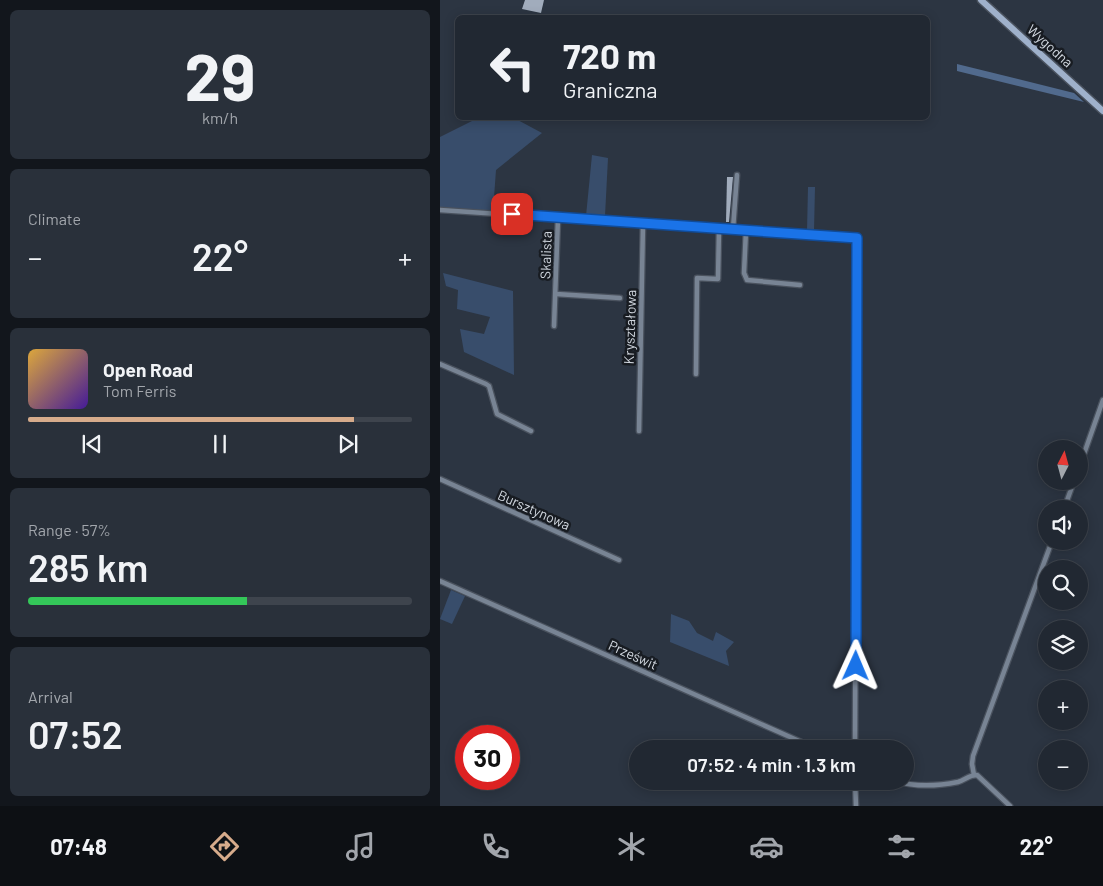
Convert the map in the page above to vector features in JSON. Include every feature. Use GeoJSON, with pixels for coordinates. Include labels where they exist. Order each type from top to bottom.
{"type":"FeatureCollection","features":[{"type":"Feature","properties":{"kind":"street","name":"Wygodna"},"geometry":{"type":"LineString","coordinates":[[980,0],[1103,111]]}},
{"type":"Feature","properties":{"kind":"street"},"geometry":{"type":"LineString","coordinates":[[733,229],[736,175]]}},
{"type":"Feature","properties":{"kind":"street"},"geometry":{"type":"LineString","coordinates":[[440,210],[857,238],[856,740]]}},
{"type":"Feature","properties":{"kind":"street","name":"Skalista"},"geometry":{"type":"LineString","coordinates":[[554,326],[558,218]]}},
{"type":"Feature","properties":{"kind":"street","name":"Kryształowa"},"geometry":{"type":"LineString","coordinates":[[639,430],[643,223]]}},
{"type":"Feature","properties":{"kind":"street"},"geometry":{"type":"LineString","coordinates":[[696,374],[697,278],[718,279],[719,229]]}},
{"type":"Feature","properties":{"kind":"street"},"geometry":{"type":"LineString","coordinates":[[746,230],[744,277],[751,282],[800,285]]}},
{"type":"Feature","properties":{"kind":"street","name":"Skalista"},"geometry":{"type":"LineString","coordinates":[[556,294],[620,298]]}},
{"type":"Feature","properties":{"kind":"street"},"geometry":{"type":"LineString","coordinates":[[440,364],[489,386],[497,414],[531,431]]}},
{"type":"Feature","properties":{"kind":"street"},"geometry":{"type":"LineString","coordinates":[[1088,442],[1103,400]]}},
{"type":"Feature","properties":{"kind":"street","name":"Bursztynowa"},"geometry":{"type":"LineString","coordinates":[[440,479],[619,560]]}},
{"type":"Feature","properties":{"kind":"street"},"geometry":{"type":"LineString","coordinates":[[974,775],[973,756],[1049,550]]}},
{"type":"Feature","properties":{"kind":"street","name":"Prześwit"},"geometry":{"type":"LineString","coordinates":[[440,581],[797,740]]}},
{"type":"Feature","properties":{"kind":"street"},"geometry":{"type":"LineString","coordinates":[[914,785],[933,785],[960,781],[974,775],[982,778],[1010,806]]}},
{"type":"Feature","properties":{"kind":"street"},"geometry":{"type":"LineString","coordinates":[[856,790],[856,806]]}},
{"type":"Feature","properties":{"kind":"shaded area"},"geometry":{"type":"Polygon","coordinates":[[[957,64],[1074,93],[1084,102],[957,71],[957,64]]]}},
{"type":"Feature","properties":{"kind":"shaded area"},"geometry":{"type":"Polygon","coordinates":[[[474,120],[518,120],[542,133],[496,170],[493,211],[440,208],[440,137],[474,120]]]}},
{"type":"Feature","properties":{"kind":"shaded area"},"geometry":{"type":"Polygon","coordinates":[[[592,155],[608,158],[605,216],[586,216],[592,155]]]}},
{"type":"Feature","properties":{"kind":"shaded area"},"geometry":{"type":"Polygon","coordinates":[[[808,187],[815,187],[814,231],[807,231],[808,187]]]}},
{"type":"Feature","properties":{"kind":"shaded area"},"geometry":{"type":"Polygon","coordinates":[[[443,273],[513,291],[514,375],[464,352],[460,329],[484,334],[490,317],[457,309],[458,290],[446,286],[443,273]]]}},
{"type":"Feature","properties":{"kind":"shaded area"},"geometry":{"type":"Polygon","coordinates":[[[451,590],[465,596],[452,624],[440,619],[451,590]]]}},
{"type":"Feature","properties":{"kind":"shaded area"},"geometry":{"type":"Polygon","coordinates":[[[671,614],[689,621],[697,633],[713,641],[716,632],[734,642],[726,651],[729,666],[670,642],[671,614]]]}},
{"type":"Feature","properties":{"kind":"building"},"geometry":{"type":"Polygon","coordinates":[[[525,0],[544,0],[541,13],[522,9],[525,0]]]}},
{"type":"Feature","properties":{"kind":"building"},"geometry":{"type":"Polygon","coordinates":[[[727,177],[733,177],[729,222],[726,222],[727,177]]]}},
{"type":"Feature","properties":{"kind":"route"},"geometry":{"type":"LineString","coordinates":[[512,214],[857,238],[856,666]]}}]}
